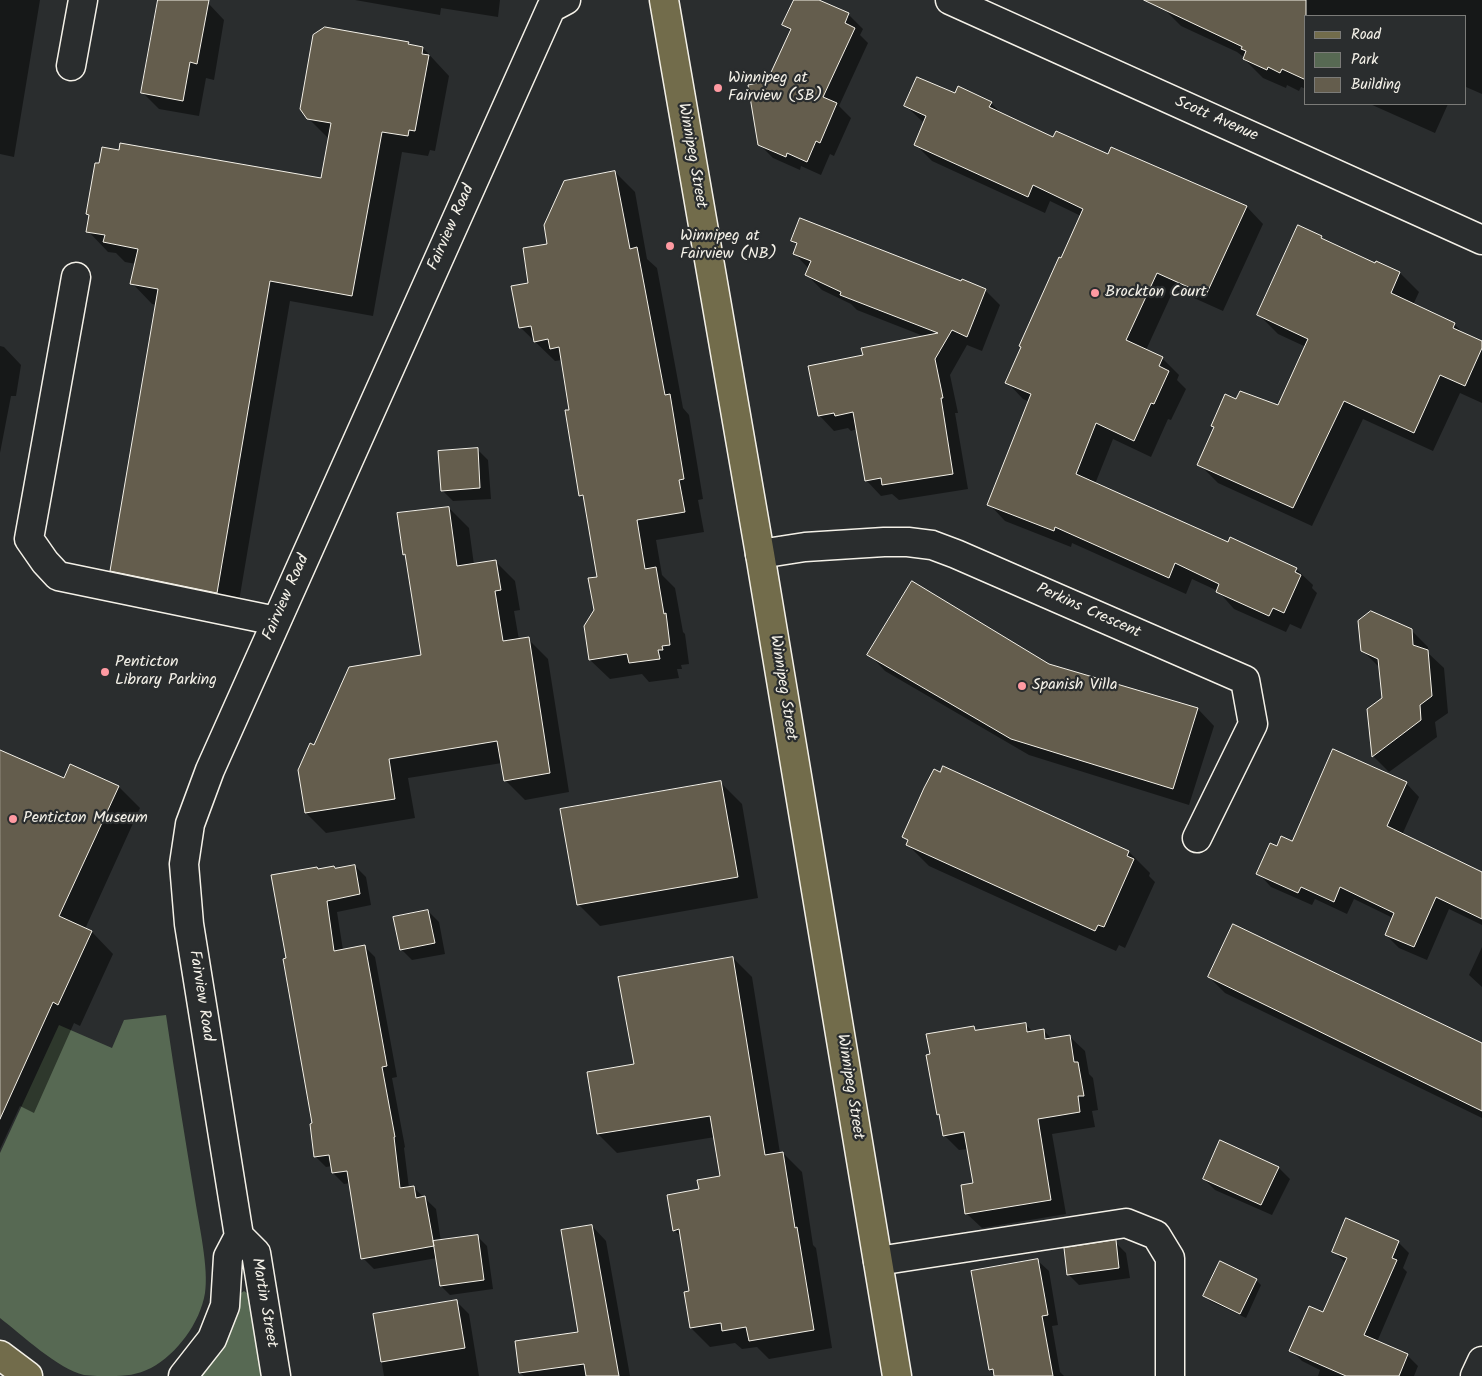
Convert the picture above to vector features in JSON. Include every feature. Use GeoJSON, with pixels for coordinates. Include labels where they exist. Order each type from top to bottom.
{"type":"FeatureCollection","features":[{"type":"Feature","properties":{"kind":"main road","name":"Winnipeg Street"},"geometry":{"type":"LineString","coordinates":[[664,0],[760,554],[898,1376]]}},
{"type":"Feature","properties":{"kind":"main road"},"geometry":{"type":"LineString","coordinates":[[0,1354],[28,1376]]}},
{"type":"Feature","properties":{"kind":"street"},"geometry":{"type":"LineString","coordinates":[[71,66],[83,0]]}},
{"type":"Feature","properties":{"kind":"street","name":"Fairview Road"},"geometry":{"type":"LineString","coordinates":[[239,1236],[189,924],[184,864],[190,824],[206,779],[551,8],[566,0]]}},
{"type":"Feature","properties":{"kind":"street","name":"Scott Avenue"},"geometry":{"type":"LineString","coordinates":[[950,0],[1482,240]]}},
{"type":"Feature","properties":{"kind":"street"},"geometry":{"type":"LineString","coordinates":[[76,277],[29,540],[58,576],[276,621]]}},
{"type":"Feature","properties":{"kind":"street","name":"Perkins Crescent"},"geometry":{"type":"LineString","coordinates":[[760,554],[805,547],[884,542],[932,545],[1245,680],[1253,724],[1197,838]]}},
{"type":"Feature","properties":{"kind":"street"},"geometry":{"type":"LineString","coordinates":[[878,1261],[1126,1223],[1156,1235],[1170,1258],[1170,1376]]}},
{"type":"Feature","properties":{"kind":"street"},"geometry":{"type":"LineString","coordinates":[[183,1376],[212,1339],[225,1306],[228,1257],[239,1236]]}},
{"type":"Feature","properties":{"kind":"street","name":"Martin Street"},"geometry":{"type":"LineString","coordinates":[[239,1236],[256,1253],[276,1376]]}},
{"type":"Feature","properties":{"kind":"street"},"geometry":{"type":"LineString","coordinates":[[1476,1376],[1482,1361]]}},
{"type":"Feature","properties":{"kind":"green space"},"geometry":{"type":"Polygon","coordinates":[[[166,1015],[203,1247],[206,1272],[205,1293],[193,1326],[170,1355],[161,1362],[151,1368],[131,1375],[84,1375],[74,1372],[52,1359],[0,1318],[0,1153],[59,1025],[112,1048],[124,1020],[166,1015]]]}},
{"type":"Feature","properties":{"kind":"green space"},"geometry":{"type":"Polygon","coordinates":[[[244,1291],[248,1294],[262,1376],[200,1376],[226,1337],[236,1316],[241,1293],[244,1291]]]}},
{"type":"Feature","properties":{"kind":"building"},"geometry":{"type":"Polygon","coordinates":[[[158,0],[209,0],[197,64],[190,62],[183,101],[141,93],[158,0]]]}},
{"type":"Feature","properties":{"kind":"building"},"geometry":{"type":"Polygon","coordinates":[[[794,0],[819,0],[849,13],[845,23],[855,28],[823,97],[837,103],[820,143],[816,141],[807,162],[787,153],[786,157],[758,145],[748,85],[767,81],[791,29],[782,25],[794,0]]]}},
{"type":"Feature","properties":{"kind":"building"},"geometry":{"type":"Polygon","coordinates":[[[1144,0],[1306,0],[1306,15],[1304,15],[1304,79],[1282,69],[1280,73],[1268,67],[1267,70],[1243,59],[1246,51],[1241,49],[1242,47],[1144,0]]]}},
{"type":"Feature","properties":{"kind":"building"},"geometry":{"type":"Polygon","coordinates":[[[325,27],[409,42],[408,44],[423,47],[422,54],[429,55],[415,131],[409,130],[408,136],[382,132],[352,296],[270,281],[217,593],[110,571],[158,289],[130,284],[138,249],[103,242],[105,235],[86,232],[89,215],[86,214],[95,163],[99,163],[102,147],[119,150],[120,143],[321,178],[331,123],[307,119],[300,109],[313,35],[325,27]]]}},
{"type":"Feature","properties":{"kind":"building"},"geometry":{"type":"Polygon","coordinates":[[[917,77],[955,93],[958,86],[992,102],[989,107],[1053,137],[1056,131],[1108,154],[1111,147],[1247,206],[1206,295],[1157,273],[1126,340],[1163,357],[1159,366],[1169,371],[1154,404],[1151,403],[1134,441],[1096,423],[1076,474],[1228,542],[1230,537],[1297,568],[1295,572],[1301,575],[1284,613],[1273,608],[1269,616],[1216,592],[1219,584],[1175,563],[1169,578],[1055,527],[1054,531],[987,505],[1031,394],[1005,383],[1021,347],[1019,346],[1083,209],[1033,185],[1028,197],[914,145],[926,116],[904,106],[917,77]]]}},
{"type":"Feature","properties":{"kind":"building"},"geometry":{"type":"Polygon","coordinates":[[[615,171],[630,249],[637,247],[665,395],[670,394],[684,479],[679,480],[685,512],[637,520],[645,569],[656,567],[664,614],[666,613],[670,645],[662,646],[663,650],[658,650],[660,659],[629,663],[627,654],[589,660],[584,626],[594,610],[588,578],[597,577],[583,495],[579,496],[565,410],[569,410],[559,347],[550,349],[548,339],[534,342],[531,326],[519,328],[511,286],[528,283],[523,248],[547,244],[544,225],[564,181],[615,171]]]}},
{"type":"Feature","properties":{"kind":"building"},"geometry":{"type":"Polygon","coordinates":[[[800,218],[986,289],[967,337],[952,330],[935,359],[943,398],[941,398],[953,474],[882,485],[881,478],[865,481],[853,412],[835,416],[834,413],[818,416],[808,366],[863,355],[861,348],[938,333],[840,295],[841,292],[805,275],[811,261],[793,254],[797,243],[791,241],[800,218]]]}},
{"type":"Feature","properties":{"kind":"building"},"geometry":{"type":"Polygon","coordinates":[[[1298,225],[1375,263],[1376,261],[1400,272],[1391,293],[1455,323],[1453,328],[1482,341],[1482,348],[1465,386],[1440,375],[1414,433],[1344,401],[1293,508],[1197,465],[1214,427],[1211,426],[1225,394],[1236,399],[1240,391],[1278,405],[1308,339],[1257,315],[1298,225]]]}},
{"type":"Feature","properties":{"kind":"building"},"geometry":{"type":"Polygon","coordinates":[[[478,448],[480,488],[441,491],[438,451],[478,448]]]}},
{"type":"Feature","properties":{"kind":"building"},"geometry":{"type":"Polygon","coordinates":[[[449,507],[457,566],[496,560],[501,590],[495,591],[503,641],[529,637],[550,773],[504,781],[497,741],[389,759],[395,799],[305,813],[298,770],[310,743],[314,745],[349,667],[421,655],[397,513],[449,507]]]}},
{"type":"Feature","properties":{"kind":"building","name":"Spanish Villa"},"geometry":{"type":"Polygon","coordinates":[[[912,581],[1049,664],[1198,708],[1173,789],[1011,739],[867,655],[912,581]]]}},
{"type":"Feature","properties":{"kind":"building"},"geometry":{"type":"Polygon","coordinates":[[[1371,611],[1412,629],[1413,645],[1428,650],[1432,696],[1420,705],[1421,720],[1372,757],[1367,709],[1382,698],[1378,659],[1361,651],[1358,621],[1371,611]]]}},
{"type":"Feature","properties":{"kind":"building"},"geometry":{"type":"Polygon","coordinates":[[[1333,749],[1407,782],[1387,826],[1482,872],[1482,919],[1436,897],[1414,947],[1385,935],[1394,913],[1340,887],[1334,902],[1301,887],[1298,893],[1256,874],[1270,843],[1277,846],[1281,836],[1292,841],[1333,749]]]}},
{"type":"Feature","properties":{"kind":"building"},"geometry":{"type":"Polygon","coordinates":[[[0,750],[64,778],[70,764],[119,786],[59,916],[92,931],[58,1005],[53,1002],[0,1119],[0,750]]]}},
{"type":"Feature","properties":{"kind":"building"},"geometry":{"type":"Polygon","coordinates":[[[943,766],[1129,851],[1127,856],[1134,859],[1104,927],[1098,925],[1095,931],[906,845],[908,840],[902,837],[924,788],[934,769],[940,772],[943,766]]]}},
{"type":"Feature","properties":{"kind":"building"},"geometry":{"type":"Polygon","coordinates":[[[721,781],[738,877],[577,905],[560,809],[721,781]]]}},
{"type":"Feature","properties":{"kind":"building"},"geometry":{"type":"Polygon","coordinates":[[[355,865],[360,894],[327,901],[334,951],[365,945],[387,1066],[382,1067],[395,1137],[400,1188],[414,1186],[416,1198],[425,1196],[434,1246],[361,1259],[347,1171],[332,1173],[329,1155],[314,1157],[310,1124],[312,1123],[283,959],[286,958],[271,875],[317,867],[318,869],[355,865]]]}},
{"type":"Feature","properties":{"kind":"building"},"geometry":{"type":"Polygon","coordinates":[[[428,910],[435,943],[400,950],[393,917],[428,910]]]}},
{"type":"Feature","properties":{"kind":"building"},"geometry":{"type":"Polygon","coordinates":[[[1233,924],[1482,1043],[1482,1111],[1208,977],[1233,924]]]}},
{"type":"Feature","properties":{"kind":"building"},"geometry":{"type":"Polygon","coordinates":[[[733,957],[765,1155],[783,1152],[814,1330],[749,1341],[746,1327],[722,1331],[721,1323],[690,1328],[684,1292],[689,1291],[679,1229],[673,1231],[667,1195],[699,1189],[697,1180],[720,1176],[710,1116],[597,1134],[587,1072],[634,1064],[618,977],[733,957]]]}},
{"type":"Feature","properties":{"kind":"building"},"geometry":{"type":"Polygon","coordinates":[[[1026,1023],[1027,1032],[1044,1029],[1045,1039],[1070,1035],[1074,1062],[1078,1062],[1084,1096],[1078,1096],[1080,1112],[1038,1119],[1051,1200],[965,1214],[961,1185],[973,1183],[964,1132],[943,1136],[939,1114],[937,1115],[926,1055],[930,1054],[926,1034],[974,1026],[975,1030],[1026,1023]]]}},
{"type":"Feature","properties":{"kind":"building"},"geometry":{"type":"Polygon","coordinates":[[[1220,1140],[1279,1167],[1261,1205],[1203,1179],[1220,1140]]]}},
{"type":"Feature","properties":{"kind":"building"},"geometry":{"type":"Polygon","coordinates":[[[1346,1218],[1399,1241],[1392,1258],[1397,1260],[1364,1335],[1408,1354],[1399,1376],[1346,1376],[1289,1351],[1309,1306],[1323,1312],[1347,1258],[1332,1252],[1346,1218]]]}},
{"type":"Feature","properties":{"kind":"building"},"geometry":{"type":"Polygon","coordinates":[[[592,1225],[619,1376],[586,1376],[584,1364],[519,1373],[515,1341],[578,1332],[561,1230],[592,1225]]]}},
{"type":"Feature","properties":{"kind":"building"},"geometry":{"type":"Polygon","coordinates":[[[478,1235],[484,1280],[440,1286],[433,1241],[478,1235]]]}},
{"type":"Feature","properties":{"kind":"building"},"geometry":{"type":"Polygon","coordinates":[[[1116,1240],[1119,1268],[1067,1275],[1064,1248],[1116,1240]]]}},
{"type":"Feature","properties":{"kind":"building"},"geometry":{"type":"Polygon","coordinates":[[[1038,1259],[1048,1315],[1042,1316],[1053,1376],[994,1376],[993,1369],[989,1370],[971,1271],[1038,1259]]]}},
{"type":"Feature","properties":{"kind":"building"},"geometry":{"type":"Polygon","coordinates":[[[1220,1261],[1257,1279],[1240,1314],[1203,1296],[1220,1261]]]}},
{"type":"Feature","properties":{"kind":"building"},"geometry":{"type":"Polygon","coordinates":[[[457,1300],[465,1348],[381,1362],[373,1314],[457,1300]]]}},
{"type":"Feature","properties":{"kind":"place","name":"Winnipeg at Fairview (SB)"},"geometry":{"type":"Point","coordinates":[718,88]}},
{"type":"Feature","properties":{"kind":"place","name":"Winnipeg at Fairview (NB)"},"geometry":{"type":"Point","coordinates":[670,246]}},
{"type":"Feature","properties":{"kind":"place","name":"Brockton Court"},"geometry":{"type":"Point","coordinates":[1095,293]}},
{"type":"Feature","properties":{"kind":"place","name":"Penticton Library Parking"},"geometry":{"type":"Point","coordinates":[105,672]}},
{"type":"Feature","properties":{"kind":"place","name":"Spanish Villa"},"geometry":{"type":"Point","coordinates":[1022,686]}},
{"type":"Feature","properties":{"kind":"place","name":"Penticton Museum"},"geometry":{"type":"Point","coordinates":[13,819]}}]}
